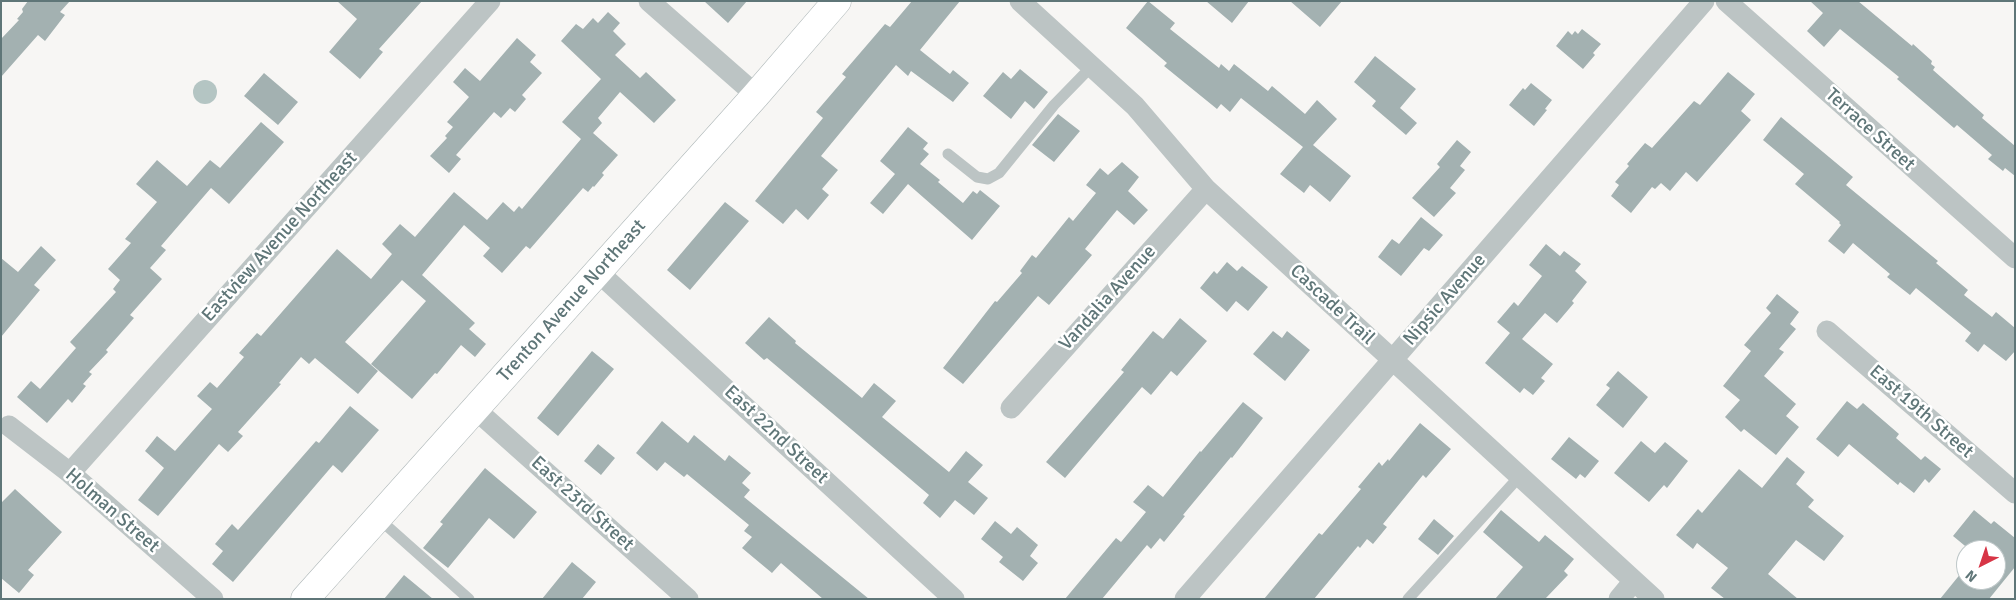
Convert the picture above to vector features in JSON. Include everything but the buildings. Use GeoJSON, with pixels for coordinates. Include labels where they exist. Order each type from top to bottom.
{"type":"FeatureCollection","features":[{"type":"Feature","properties":{"kind":"main road","name":"Trenton Avenue Northeast"},"geometry":{"type":"LineString","coordinates":[[305,599],[756,96],[837,1]]}},
{"type":"Feature","properties":{"kind":"street","name":"Eastview Avenue Northeast"},"geometry":{"type":"LineString","coordinates":[[70,473],[490,1]]}},
{"type":"Feature","properties":{"kind":"street"},"geometry":{"type":"LineString","coordinates":[[649,1],[756,96]]}},
{"type":"Feature","properties":{"kind":"street","name":"Cascade Trail"},"geometry":{"type":"LineString","coordinates":[[1020,1],[1135,106],[1206,189],[1518,477],[1654,599]]}},
{"type":"Feature","properties":{"kind":"street","name":"Nipsic Avenue"},"geometry":{"type":"LineString","coordinates":[[1185,599],[1704,1]]}},
{"type":"Feature","properties":{"kind":"street","name":"Terrace Street"},"geometry":{"type":"LineString","coordinates":[[1726,1],[2015,258]]}},
{"type":"Feature","properties":{"kind":"street","name":"Vandalia Avenue"},"geometry":{"type":"LineString","coordinates":[[1011,408],[1206,189]]}},
{"type":"Feature","properties":{"kind":"street","name":"East 22nd Street"},"geometry":{"type":"LineString","coordinates":[[598,272],[954,599]]}},
{"type":"Feature","properties":{"kind":"street","name":"East 19th Street"},"geometry":{"type":"LineString","coordinates":[[1827,331],[2015,493]]}},
{"type":"Feature","properties":{"kind":"street","name":"East 23rd Street"},"geometry":{"type":"LineString","coordinates":[[475,408],[688,599]]}},
{"type":"Feature","properties":{"kind":"street","name":"Holman Street"},"geometry":{"type":"LineString","coordinates":[[9,426],[70,473],[213,599]]}},
{"type":"Feature","properties":{"kind":"street"},"geometry":{"type":"LineString","coordinates":[[1619,599],[1634,582]]}},
{"type":"Feature","properties":{"kind":"lane"},"geometry":{"type":"LineString","coordinates":[[948,154],[977,176],[988,179],[999,173],[1054,105],[1092,66]]}},
{"type":"Feature","properties":{"kind":"lane"},"geometry":{"type":"LineString","coordinates":[[1408,599],[1518,477]]}},
{"type":"Feature","properties":{"kind":"lane"},"geometry":{"type":"LineString","coordinates":[[378,518],[469,599]]}},
{"type":"Feature","properties":{"kind":"shaded area"},"geometry":{"type":"Polygon","coordinates":[[[205,80],[214,83],[217,92],[214,101],[205,104],[196,101],[193,92],[196,83],[205,80]]]}}]}
